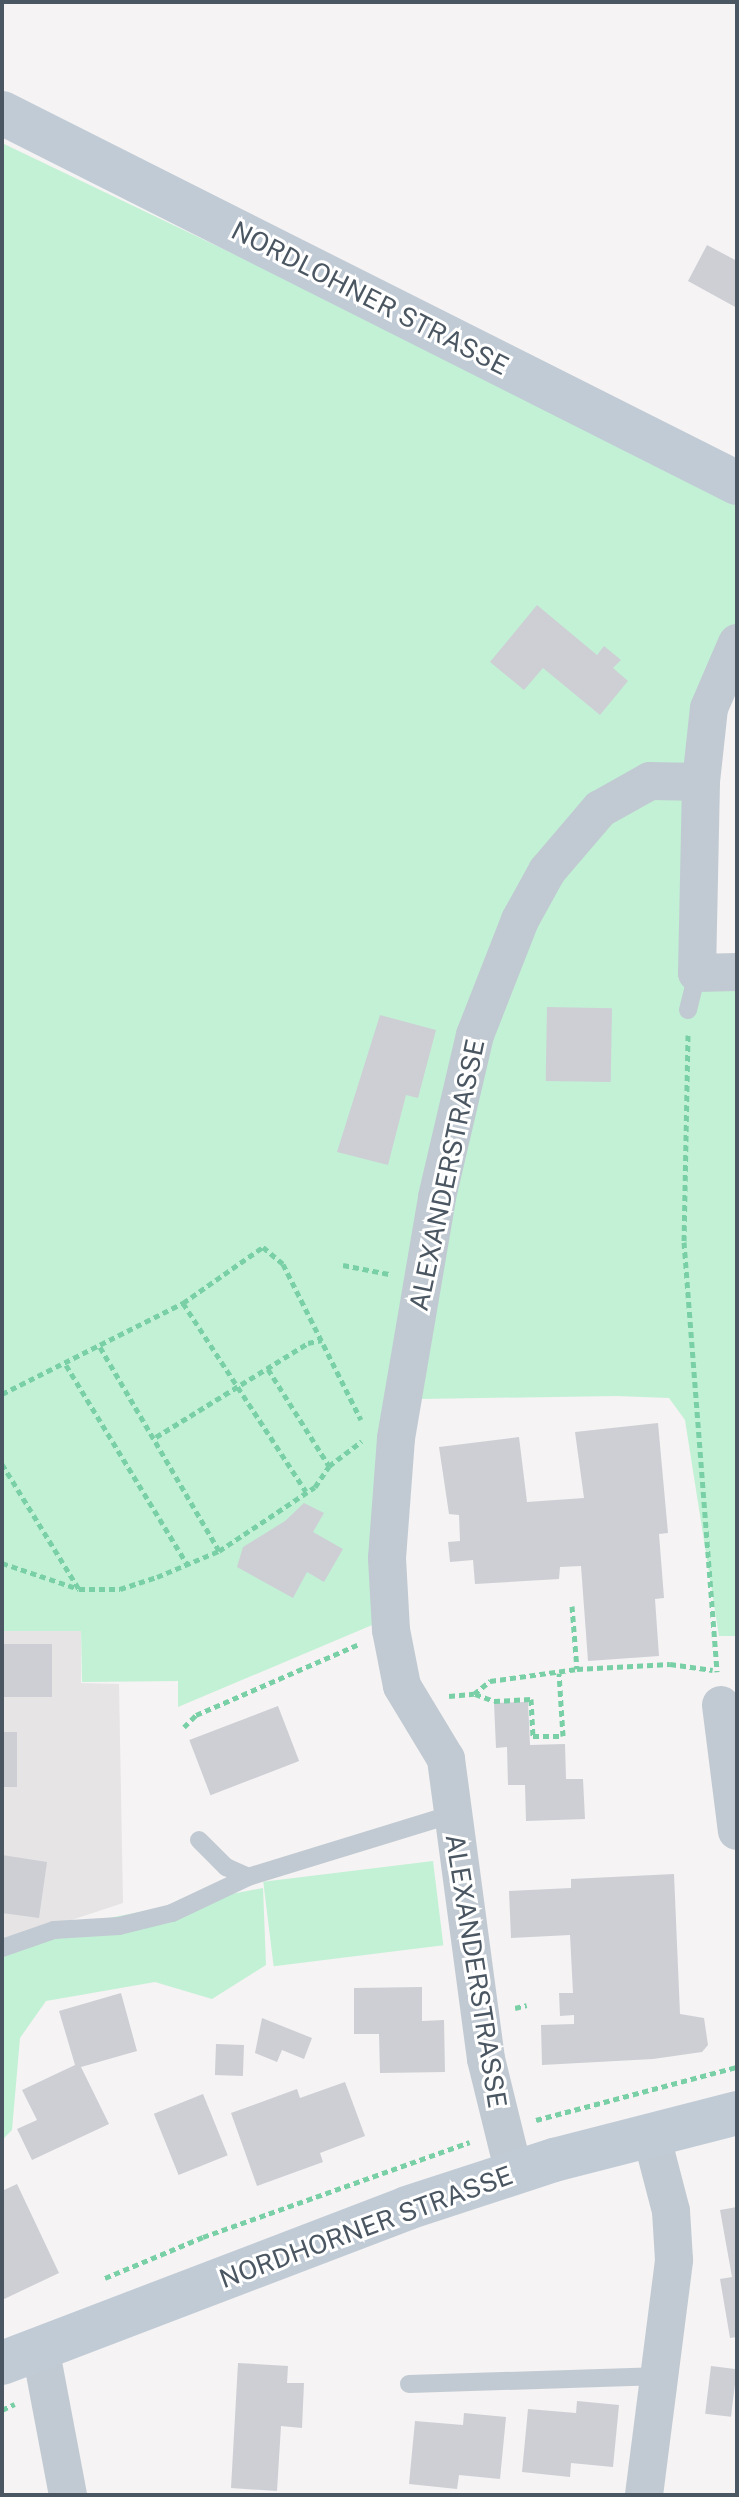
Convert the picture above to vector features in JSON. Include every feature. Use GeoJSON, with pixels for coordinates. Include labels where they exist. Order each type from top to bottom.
{"type":"FeatureCollection","features":[{"type":"Feature","properties":{"kind":"street","name":"NORDLOHNER STRASSE"},"geometry":{"type":"LineString","coordinates":[[2,113],[737,483]]}},
{"type":"Feature","properties":{"kind":"street"},"geometry":{"type":"LineString","coordinates":[[737,643],[709,708],[701,782],[697,973],[737,972]]}},
{"type":"Feature","properties":{"kind":"street","name":"ALEXANDERSTRASSE"},"geometry":{"type":"LineString","coordinates":[[514,2173],[486,2059],[446,1759],[402,1686],[391,1630],[378,1440],[423,1281],[475,1035],[520,920],[547,871],[600,809],[650,781],[701,782]]}},
{"type":"Feature","properties":{"kind":"street"},"geometry":{"type":"LineString","coordinates":[[719,1688],[737,1822]]}},
{"type":"Feature","properties":{"kind":"street","name":"NORDHORNER STRASSE"},"geometry":{"type":"LineString","coordinates":[[21,2355],[392,2213],[514,2173],[737,2113]]}},
{"type":"Feature","properties":{"kind":"street"},"geometry":{"type":"LineString","coordinates":[[644,2495],[662,2376],[673,2236],[651,2134]]}},
{"type":"Feature","properties":{"kind":"street"},"geometry":{"type":"LineString","coordinates":[[21,2355],[68,2495]]}},
{"type":"Feature","properties":{"kind":"lane"},"geometry":{"type":"LineString","coordinates":[[688,1010],[697,973]]}},
{"type":"Feature","properties":{"kind":"lane","name":"ALEXANDERSTRASSE"},"geometry":{"type":"LineString","coordinates":[[2,1948],[54,1930],[119,1926],[172,1913],[248,1877],[453,1814]]}},
{"type":"Feature","properties":{"kind":"lane"},"geometry":{"type":"LineString","coordinates":[[199,1840],[226,1867],[248,1877]]}},
{"type":"Feature","properties":{"kind":"lane"},"geometry":{"type":"LineString","coordinates":[[409,2384],[662,2376]]}},
{"type":"Feature","properties":{"kind":"path"},"geometry":{"type":"LineString","coordinates":[[688,1010],[684,1242],[719,1688]]}},
{"type":"Feature","properties":{"kind":"path"},"geometry":{"type":"LineString","coordinates":[[2,1394],[66,1365],[183,1303],[263,1247],[270,1248],[322,1340],[362,1423],[378,1440],[329,1466],[306,1492],[219,1551],[120,1589],[79,1589],[2,1563]]}},
{"type":"Feature","properties":{"kind":"path"},"geometry":{"type":"LineString","coordinates":[[343,1265],[423,1281]]}},
{"type":"Feature","properties":{"kind":"path"},"geometry":{"type":"LineString","coordinates":[[183,1303],[306,1492]]}},
{"type":"Feature","properties":{"kind":"path"},"geometry":{"type":"LineString","coordinates":[[156,1437],[308,1343],[322,1340]]}},
{"type":"Feature","properties":{"kind":"path"},"geometry":{"type":"LineString","coordinates":[[100,1347],[156,1437],[219,1551]]}},
{"type":"Feature","properties":{"kind":"path"},"geometry":{"type":"LineString","coordinates":[[66,1365],[187,1564]]}},
{"type":"Feature","properties":{"kind":"path"},"geometry":{"type":"LineString","coordinates":[[268,1369],[329,1466]]}},
{"type":"Feature","properties":{"kind":"path"},"geometry":{"type":"LineString","coordinates":[[2,1464],[79,1589]]}},
{"type":"Feature","properties":{"kind":"path"},"geometry":{"type":"LineString","coordinates":[[572,1606],[577,1669]]}},
{"type":"Feature","properties":{"kind":"path"},"geometry":{"type":"LineString","coordinates":[[184,1727],[196,1715],[391,1630]]}},
{"type":"Feature","properties":{"kind":"path"},"geometry":{"type":"LineString","coordinates":[[490,1681],[577,1669],[670,1664],[719,1688]]}},
{"type":"Feature","properties":{"kind":"path"},"geometry":{"type":"LineString","coordinates":[[474,1694],[494,1701],[531,1699],[533,1736],[563,1736],[559,1673]]}},
{"type":"Feature","properties":{"kind":"path"},"geometry":{"type":"LineString","coordinates":[[559,2113],[737,2067]]}},
{"type":"Feature","properties":{"kind":"shaded area"},"geometry":{"type":"Polygon","coordinates":[[[2,1631],[81,1631],[81,1683],[119,1684],[123,1903],[2,1943],[2,1631]]]}},
{"type":"Feature","properties":{"kind":"green space"},"geometry":{"type":"Polygon","coordinates":[[[2,143],[737,495],[737,662],[714,777],[710,984],[737,987],[737,1636],[719,1636],[685,1420],[669,1398],[616,1396],[420,1399],[384,1620],[178,1707],[178,1681],[82,1682],[81,1631],[2,1631],[2,143]]]}},
{"type":"Feature","properties":{"kind":"green space"},"geometry":{"type":"Polygon","coordinates":[[[433,1861],[443,1945],[274,1966],[263,1882],[433,1861]]]}},
{"type":"Feature","properties":{"kind":"green space"},"geometry":{"type":"Polygon","coordinates":[[[263,1888],[266,1965],[212,1999],[155,1982],[46,2001],[20,2038],[12,2130],[2,2140],[2,1952],[68,1926],[263,1888]]]}},
{"type":"Feature","properties":{"kind":"building"},"geometry":{"type":"Polygon","coordinates":[[[707,245],[737,261],[737,308],[688,281],[707,245]]]}},
{"type":"Feature","properties":{"kind":"building"},"geometry":{"type":"Polygon","coordinates":[[[537,605],[597,655],[604,646],[621,660],[613,668],[628,681],[600,715],[543,668],[524,690],[490,662],[537,605]]]}},
{"type":"Feature","properties":{"kind":"building"},"geometry":{"type":"Polygon","coordinates":[[[547,1007],[612,1008],[611,1082],[546,1081],[547,1007]]]}},
{"type":"Feature","properties":{"kind":"building"},"geometry":{"type":"Polygon","coordinates":[[[380,1015],[436,1030],[418,1098],[406,1095],[388,1165],[337,1152],[380,1015]]]}},
{"type":"Feature","properties":{"kind":"building"},"geometry":{"type":"Polygon","coordinates":[[[658,1423],[668,1533],[659,1534],[664,1598],[655,1599],[659,1656],[588,1661],[581,1566],[560,1567],[559,1579],[475,1584],[473,1560],[450,1562],[448,1542],[460,1541],[459,1515],[449,1514],[439,1447],[519,1437],[527,1502],[584,1498],[575,1432],[658,1423]]]}},
{"type":"Feature","properties":{"kind":"building"},"geometry":{"type":"Polygon","coordinates":[[[304,1503],[324,1513],[313,1532],[343,1549],[324,1582],[307,1572],[293,1598],[237,1567],[243,1547],[285,1521],[304,1503]]]}},
{"type":"Feature","properties":{"kind":"building"},"geometry":{"type":"Polygon","coordinates":[[[2,1644],[52,1644],[52,1697],[2,1697],[2,1644]]]}},
{"type":"Feature","properties":{"kind":"building"},"geometry":{"type":"Polygon","coordinates":[[[528,1702],[530,1745],[565,1744],[566,1779],[583,1779],[585,1819],[526,1821],[525,1785],[508,1785],[507,1747],[496,1748],[494,1703],[528,1702]]]}},
{"type":"Feature","properties":{"kind":"building"},"geometry":{"type":"Polygon","coordinates":[[[278,1706],[299,1761],[210,1795],[189,1740],[278,1706]]]}},
{"type":"Feature","properties":{"kind":"building"},"geometry":{"type":"Polygon","coordinates":[[[2,1732],[17,1732],[17,1787],[2,1787],[2,1732]]]}},
{"type":"Feature","properties":{"kind":"building"},"geometry":{"type":"Polygon","coordinates":[[[2,1855],[47,1862],[39,1918],[2,1913],[2,1855]]]}},
{"type":"Feature","properties":{"kind":"building"},"geometry":{"type":"Polygon","coordinates":[[[674,1874],[680,2014],[704,2018],[708,2045],[702,2052],[653,2059],[542,2065],[541,2025],[574,2024],[574,2015],[560,2016],[559,1993],[573,1993],[570,1935],[511,1938],[509,1891],[571,1888],[571,1879],[674,1874]]]}},
{"type":"Feature","properties":{"kind":"building"},"geometry":{"type":"Polygon","coordinates":[[[422,1987],[422,2021],[444,2020],[445,2072],[380,2073],[379,2034],[354,2034],[354,1988],[422,1987]]]}},
{"type":"Feature","properties":{"kind":"building"},"geometry":{"type":"Polygon","coordinates":[[[121,1993],[137,2051],[81,2067],[109,2124],[32,2160],[17,2129],[37,2120],[22,2090],[75,2065],[59,2011],[121,1993]]]}},
{"type":"Feature","properties":{"kind":"building"},"geometry":{"type":"Polygon","coordinates":[[[262,2018],[312,2038],[304,2059],[282,2050],[277,2062],[255,2053],[262,2018]]]}},
{"type":"Feature","properties":{"kind":"building"},"geometry":{"type":"Polygon","coordinates":[[[216,2044],[244,2045],[243,2076],[215,2075],[216,2044]]]}},
{"type":"Feature","properties":{"kind":"building"},"geometry":{"type":"Polygon","coordinates":[[[345,2082],[365,2136],[320,2153],[323,2162],[257,2186],[231,2113],[297,2089],[300,2098],[345,2082]]]}},
{"type":"Feature","properties":{"kind":"building"},"geometry":{"type":"Polygon","coordinates":[[[203,2094],[228,2155],[179,2175],[154,2114],[203,2094]]]}},
{"type":"Feature","properties":{"kind":"building"},"geometry":{"type":"Polygon","coordinates":[[[17,2184],[59,2273],[2,2300],[2,2191],[17,2184]]]}},
{"type":"Feature","properties":{"kind":"building"},"geometry":{"type":"Polygon","coordinates":[[[737,2207],[737,2337],[730,2338],[720,2279],[732,2277],[720,2210],[737,2207]]]}},
{"type":"Feature","properties":{"kind":"building"},"geometry":{"type":"Polygon","coordinates":[[[238,2363],[288,2366],[287,2383],[304,2383],[302,2428],[281,2426],[277,2491],[231,2488],[238,2363]]]}},
{"type":"Feature","properties":{"kind":"building"},"geometry":{"type":"Polygon","coordinates":[[[711,2366],[737,2369],[731,2417],[705,2414],[711,2366]]]}},
{"type":"Feature","properties":{"kind":"building"},"geometry":{"type":"Polygon","coordinates":[[[577,2401],[619,2405],[613,2467],[571,2463],[570,2477],[522,2472],[528,2409],[576,2413],[577,2401]]]}},
{"type":"Feature","properties":{"kind":"building"},"geometry":{"type":"Polygon","coordinates":[[[464,2413],[506,2417],[500,2479],[459,2475],[457,2489],[409,2484],[415,2421],[463,2425],[464,2413]]]}}]}
